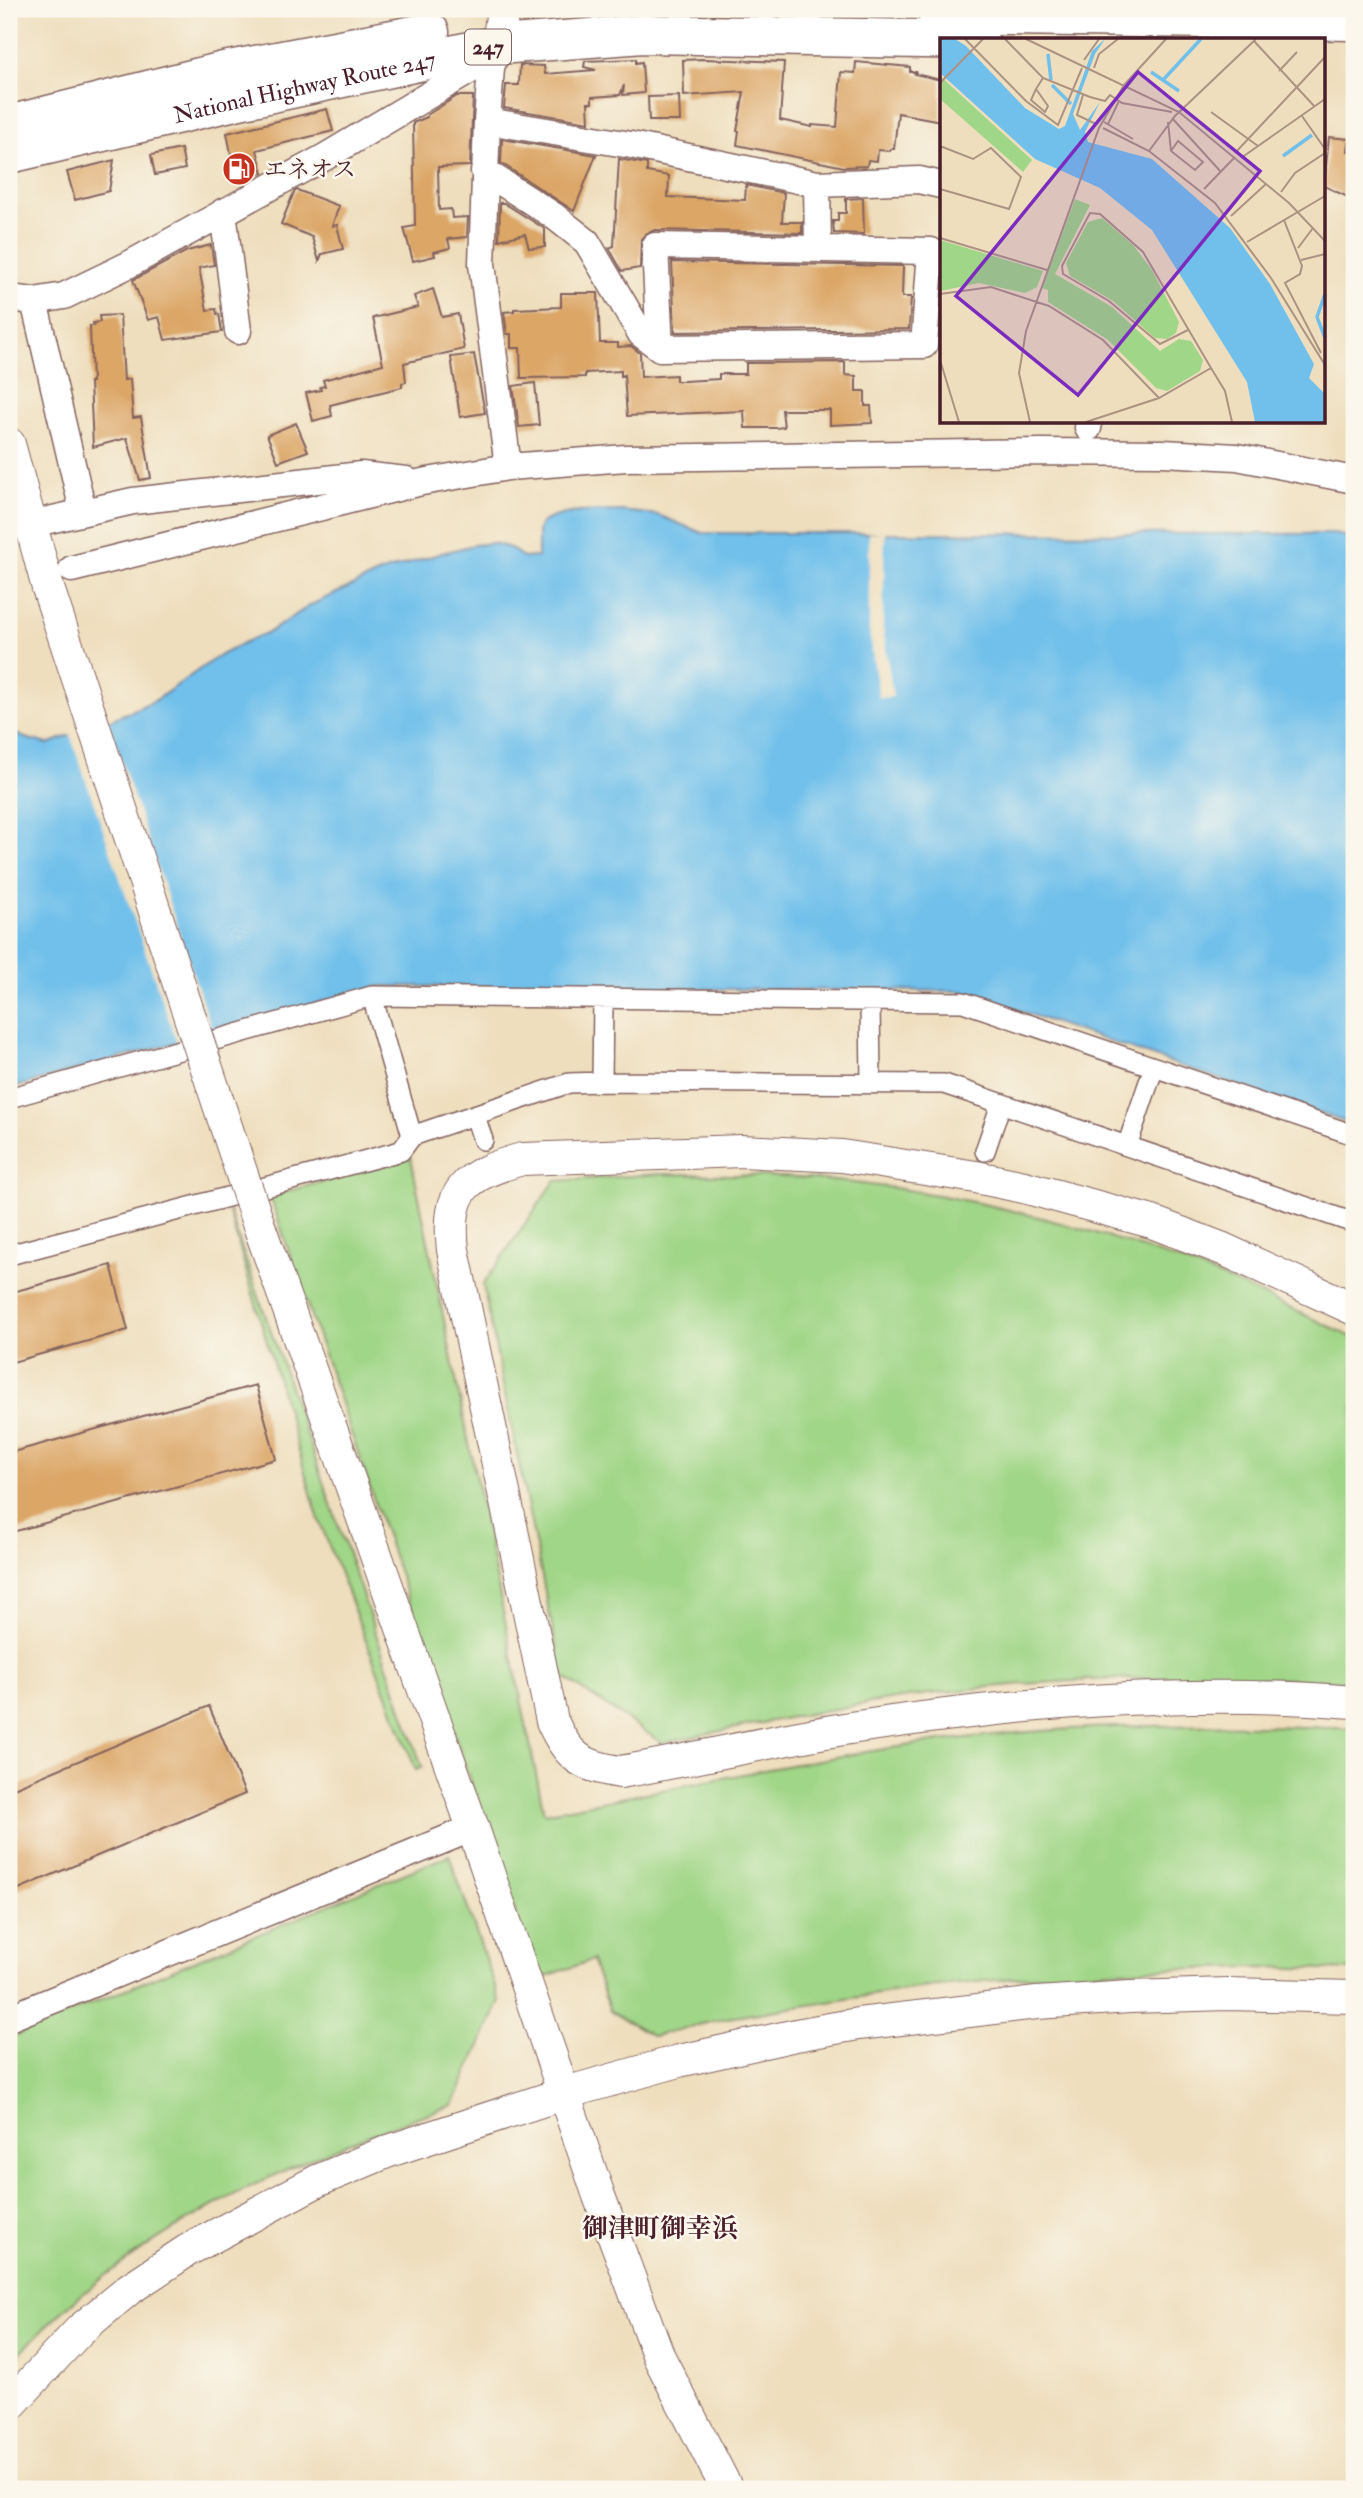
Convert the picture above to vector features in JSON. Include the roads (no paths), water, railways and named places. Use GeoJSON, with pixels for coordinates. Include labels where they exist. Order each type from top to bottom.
{"type":"FeatureCollection","features":[{"type":"Feature","properties":{"kind":"highway","name":"National Highway Route 247"},"geometry":{"type":"LineString","coordinates":[[9,125],[224,71],[501,24],[646,9]]}},
{"type":"Feature","properties":{"kind":"highway"},"geometry":{"type":"LineString","coordinates":[[663,9],[1168,13],[1354,21]]}},
{"type":"Feature","properties":{"kind":"highway","name":"National Highway Route 247"},"geometry":{"type":"LineString","coordinates":[[9,154],[239,100],[501,24],[643,34],[940,39]]}},
{"type":"Feature","properties":{"kind":"highway"},"geometry":{"type":"LineString","coordinates":[[1324,47],[1354,48]]}},
{"type":"Feature","properties":{"kind":"street"},"geometry":{"type":"LineString","coordinates":[[501,24],[491,68],[484,171],[482,264],[508,467]]}},
{"type":"Feature","properties":{"kind":"street"},"geometry":{"type":"LineString","coordinates":[[83,511],[21,300],[64,296],[92,284],[325,157],[469,71],[501,24]]}},
{"type":"Feature","properties":{"kind":"street"},"geometry":{"type":"LineString","coordinates":[[487,121],[631,145],[817,184],[919,180],[940,185]]}},
{"type":"Feature","properties":{"kind":"street"},"geometry":{"type":"LineString","coordinates":[[484,171],[554,216],[587,242],[641,334],[660,348],[924,345],[931,251],[654,246],[660,348]]}},
{"type":"Feature","properties":{"kind":"street"},"geometry":{"type":"LineString","coordinates":[[817,184],[818,249]]}},
{"type":"Feature","properties":{"kind":"street"},"geometry":{"type":"LineString","coordinates":[[223,212],[238,331]]}},
{"type":"Feature","properties":{"kind":"street"},"geometry":{"type":"LineString","coordinates":[[9,444],[60,579],[257,1220],[473,1828],[599,2196],[659,2357],[727,2489]]}},
{"type":"Feature","properties":{"kind":"street"},"geometry":{"type":"LineString","coordinates":[[60,579],[422,482],[508,467],[626,458],[1042,452],[1163,453],[1237,457],[1354,480]]}},
{"type":"Feature","properties":{"kind":"street"},"geometry":{"type":"LineString","coordinates":[[49,520],[133,502],[361,475],[422,482]]}},
{"type":"Feature","properties":{"kind":"street"},"geometry":{"type":"LineString","coordinates":[[372,996],[412,1136]]}},
{"type":"Feature","properties":{"kind":"street"},"geometry":{"type":"LineString","coordinates":[[9,1098],[372,996],[963,1002],[1354,1135]]}},
{"type":"Feature","properties":{"kind":"street"},"geometry":{"type":"LineString","coordinates":[[603,999],[603,1082]]}},
{"type":"Feature","properties":{"kind":"street"},"geometry":{"type":"LineString","coordinates":[[870,1001],[871,1083]]}},
{"type":"Feature","properties":{"kind":"street"},"geometry":{"type":"LineString","coordinates":[[1127,1146],[1154,1067]]}},
{"type":"Feature","properties":{"kind":"street"},"geometry":{"type":"LineString","coordinates":[[9,1255],[401,1151],[412,1136],[569,1083],[603,1082],[944,1084],[1354,1223]]}},
{"type":"Feature","properties":{"kind":"street"},"geometry":{"type":"LineString","coordinates":[[985,1152],[1000,1104]]}},
{"type":"Feature","properties":{"kind":"street"},"geometry":{"type":"LineString","coordinates":[[475,1116],[483,1140]]}},
{"type":"Feature","properties":{"kind":"street"},"geometry":{"type":"LineString","coordinates":[[1354,1310],[1234,1254],[1152,1222],[1024,1186],[842,1156],[741,1151],[522,1159],[492,1168],[474,1178],[462,1188],[451,1213],[453,1250],[552,1721],[566,1748],[584,1763],[620,1772],[848,1729],[957,1713],[1060,1703],[1202,1698],[1354,1702]]}},
{"type":"Feature","properties":{"kind":"street"},"geometry":{"type":"LineString","coordinates":[[9,2018],[473,1828]]}},
{"type":"Feature","properties":{"kind":"street"},"geometry":{"type":"LineString","coordinates":[[9,2406],[80,2330],[129,2289],[259,2210],[389,2151],[565,2093],[678,2061],[858,2024],[1037,2003],[1130,1997],[1228,1994],[1354,1997]]}},
{"type":"Feature","properties":{"kind":"water"},"geometry":{"type":"Polygon","coordinates":[[[621,511],[658,515],[702,533],[1334,534],[1354,538],[1354,1125],[961,991],[379,986],[9,1089],[9,730],[25,738],[48,744],[156,700],[217,657],[271,631],[311,605],[382,572],[442,553],[493,543],[510,548],[524,558],[538,557],[538,530],[541,523],[569,513],[621,511]]]}},
{"type":"Feature","properties":{"kind":"tunnel"},"geometry":{"type":"LineString","coordinates":[[9,530],[49,520]]}},
{"type":"Feature","properties":{"kind":"place","name":"エネオス"},"geometry":{"type":"Point","coordinates":[239,169]}},
{"type":"Feature","properties":{"kind":"district","name":"御津町御幸浜"},"geometry":{"type":"Point","coordinates":[660,2229]}}]}
